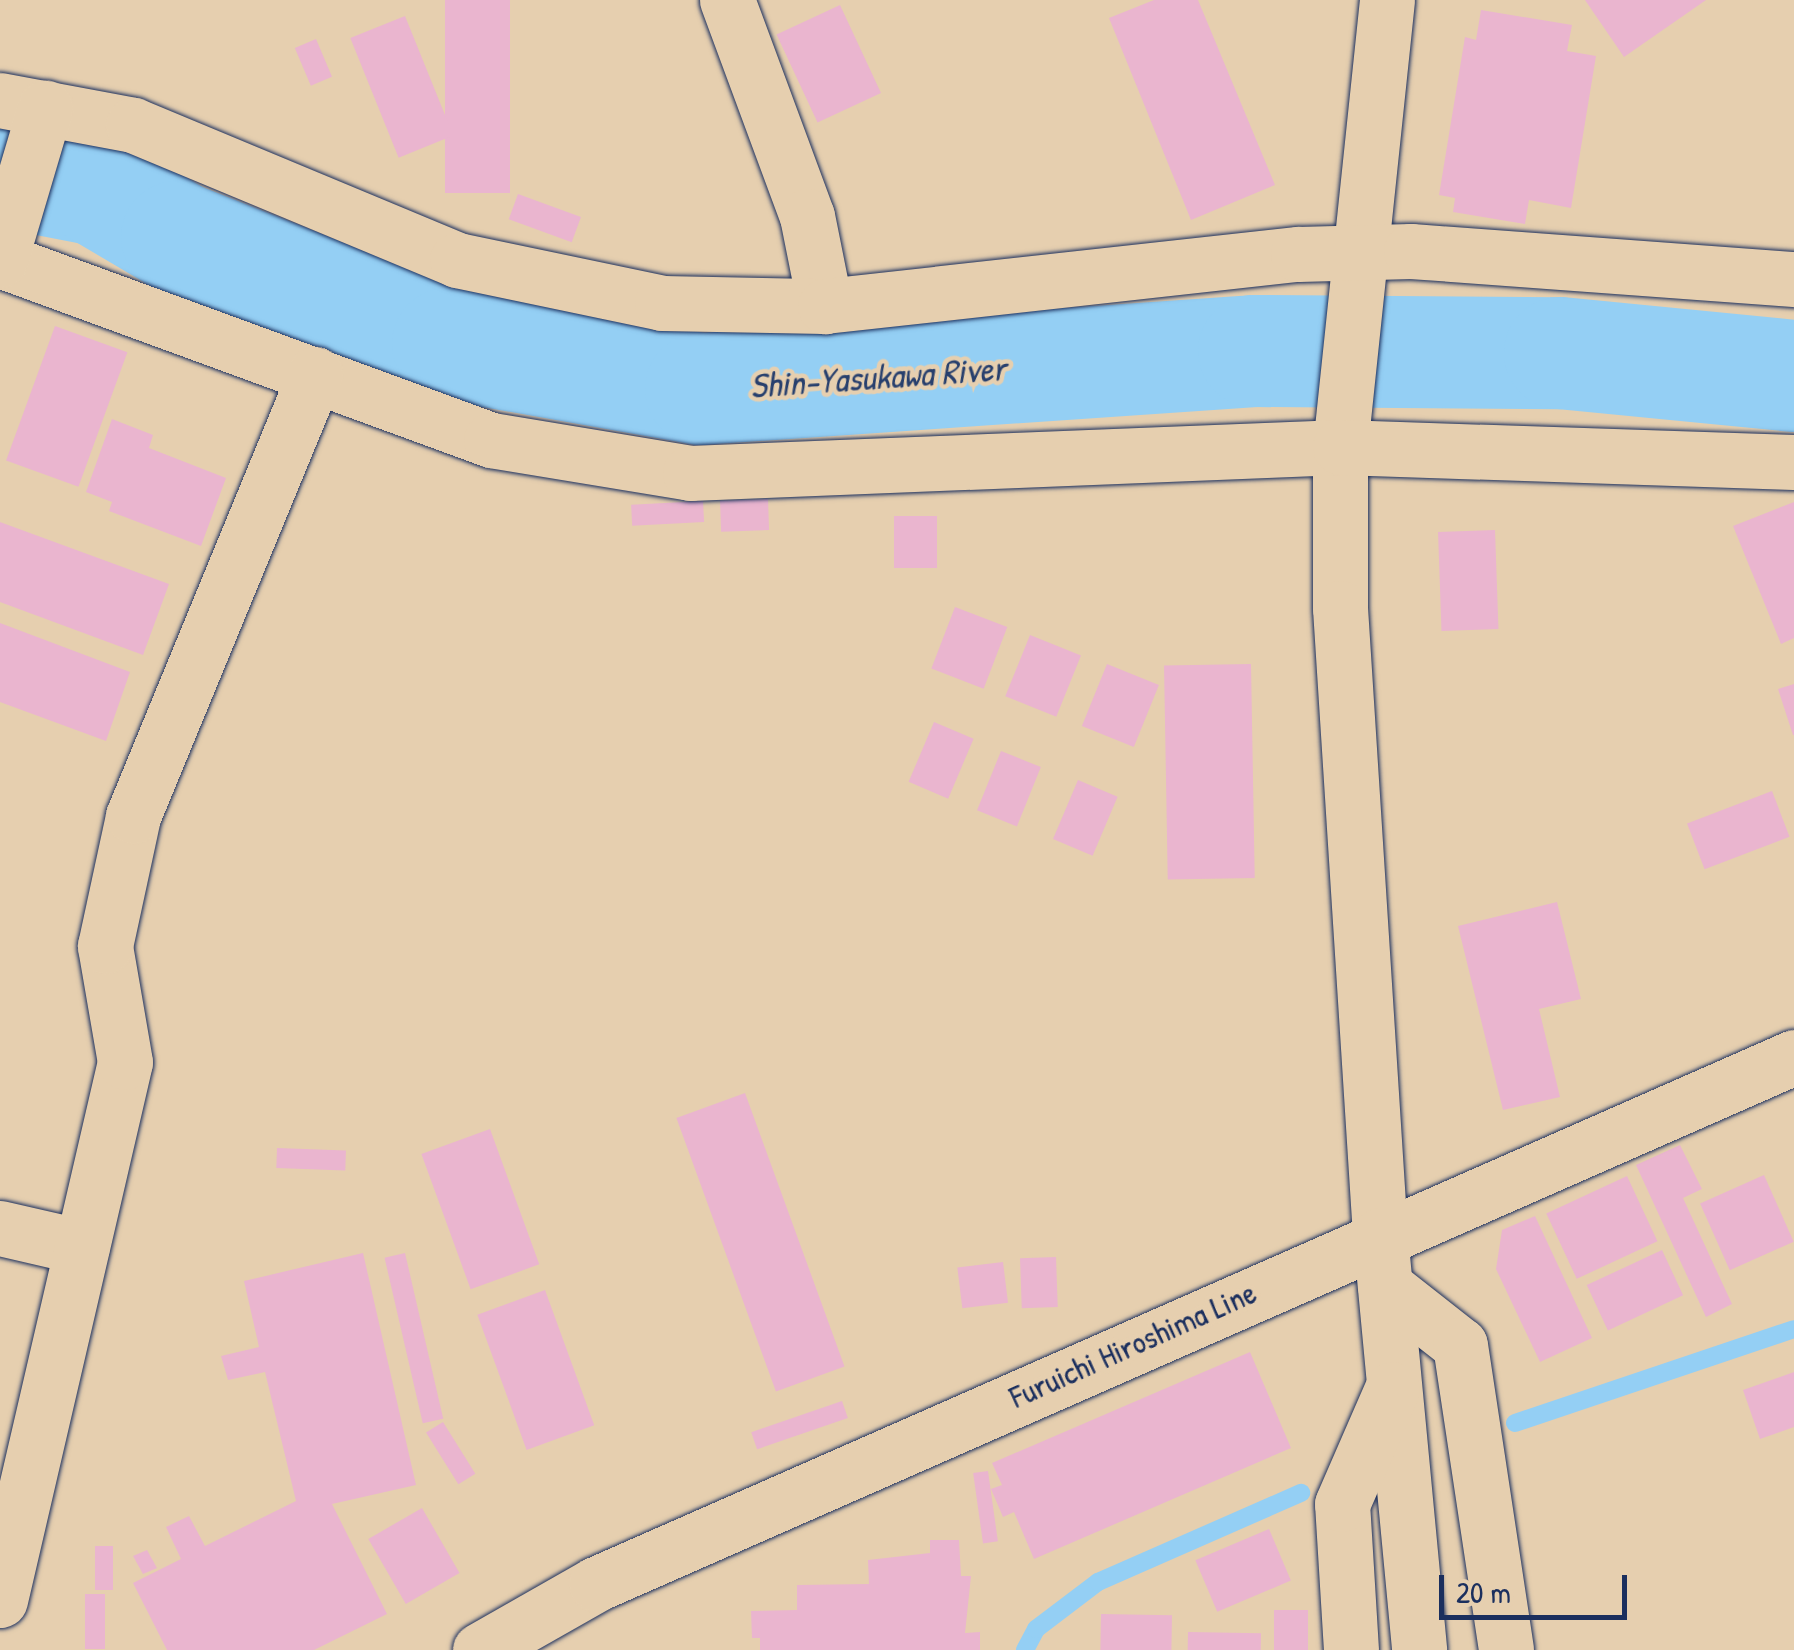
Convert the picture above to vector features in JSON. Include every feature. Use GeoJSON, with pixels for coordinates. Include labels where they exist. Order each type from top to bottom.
{"type":"FeatureCollection","features":[{"type":"Feature","properties":{"kind":"street"},"geometry":{"type":"LineString","coordinates":[[728,0],[807,216],[825,306]]}},
{"type":"Feature","properties":{"kind":"street"},"geometry":{"type":"LineString","coordinates":[[1387,0],[1342,429],[1340,608],[1382,1260],[1420,1650]]}},
{"type":"Feature","properties":{"kind":"street"},"geometry":{"type":"LineString","coordinates":[[1794,279],[1411,251],[1359,267],[1298,254],[825,306],[662,303],[457,260],[133,125],[28,115],[2,255],[491,440],[690,474],[1342,429],[1794,462]]}},
{"type":"Feature","properties":{"kind":"street"},"geometry":{"type":"LineString","coordinates":[[0,1600],[16,1460],[82,1247],[126,1062],[105,946],[133,816],[316,374]]}},
{"type":"Feature","properties":{"kind":"street","name":"Furuichi Hiroshima Line"},"geometry":{"type":"LineString","coordinates":[[480,1650],[596,1584],[1382,1260],[1794,1057]]}},
{"type":"Feature","properties":{"kind":"street"},"geometry":{"type":"LineString","coordinates":[[0,1228],[82,1247]]}},
{"type":"Feature","properties":{"kind":"street"},"geometry":{"type":"LineString","coordinates":[[1382,1260],[1460,1346],[1506,1650]]}},
{"type":"Feature","properties":{"kind":"street"},"geometry":{"type":"LineString","coordinates":[[1351,1650],[1342,1504],[1394,1384]]}},
{"type":"Feature","properties":{"kind":"building"},"geometry":{"type":"Polygon","coordinates":[[[445,0],[510,0],[510,193],[445,193],[445,0]]]}},
{"type":"Feature","properties":{"kind":"building"},"geometry":{"type":"Polygon","coordinates":[[[1154,0],[1198,0],[1275,185],[1191,220],[1109,18],[1154,0]]]}},
{"type":"Feature","properties":{"kind":"building"},"geometry":{"type":"Polygon","coordinates":[[[1585,0],[1706,0],[1624,57],[1585,0]]]}},
{"type":"Feature","properties":{"kind":"building"},"geometry":{"type":"Polygon","coordinates":[[[840,5],[881,93],[818,122],[777,35],[840,5]]]}},
{"type":"Feature","properties":{"kind":"building"},"geometry":{"type":"Polygon","coordinates":[[[1481,10],[1572,25],[1567,51],[1596,56],[1571,208],[1529,200],[1525,224],[1453,212],[1455,198],[1439,195],[1465,37],[1476,40],[1481,10]]]}},
{"type":"Feature","properties":{"kind":"building"},"geometry":{"type":"Polygon","coordinates":[[[405,16],[453,136],[399,158],[350,38],[405,16]]]}},
{"type":"Feature","properties":{"kind":"building"},"geometry":{"type":"Polygon","coordinates":[[[316,39],[332,77],[311,86],[295,48],[316,39]]]}},
{"type":"Feature","properties":{"kind":"building"},"geometry":{"type":"Polygon","coordinates":[[[518,194],[581,217],[572,242],[509,219],[518,194]]]}},
{"type":"Feature","properties":{"kind":"building"},"geometry":{"type":"Polygon","coordinates":[[[55,326],[127,352],[78,487],[6,460],[55,326]]]}},
{"type":"Feature","properties":{"kind":"building"},"geometry":{"type":"Polygon","coordinates":[[[112,419],[153,435],[149,448],[226,478],[201,546],[109,511],[112,502],[86,492],[112,419]]]}},
{"type":"Feature","properties":{"kind":"building"},"geometry":{"type":"Polygon","coordinates":[[[768,499],[769,530],[721,532],[720,501],[768,499]]]}},
{"type":"Feature","properties":{"kind":"building"},"geometry":{"type":"Polygon","coordinates":[[[703,501],[704,522],[632,526],[631,505],[703,501]]]}},
{"type":"Feature","properties":{"kind":"building"},"geometry":{"type":"Polygon","coordinates":[[[1794,502],[1794,638],[1781,644],[1733,526],[1794,502]]]}},
{"type":"Feature","properties":{"kind":"building"},"geometry":{"type":"Polygon","coordinates":[[[894,516],[937,516],[937,568],[894,568],[894,516]]]}},
{"type":"Feature","properties":{"kind":"building"},"geometry":{"type":"Polygon","coordinates":[[[0,522],[169,584],[143,655],[0,602],[0,522]]]}},
{"type":"Feature","properties":{"kind":"building"},"geometry":{"type":"Polygon","coordinates":[[[1495,530],[1498,629],[1441,631],[1438,532],[1495,530]]]}},
{"type":"Feature","properties":{"kind":"building"},"geometry":{"type":"Polygon","coordinates":[[[955,607],[1007,627],[984,689],[931,669],[955,607]]]}},
{"type":"Feature","properties":{"kind":"building"},"geometry":{"type":"Polygon","coordinates":[[[0,623],[130,672],[106,741],[0,702],[0,623]]]}},
{"type":"Feature","properties":{"kind":"building"},"geometry":{"type":"Polygon","coordinates":[[[1030,635],[1081,656],[1056,717],[1005,696],[1030,635]]]}},
{"type":"Feature","properties":{"kind":"building"},"geometry":{"type":"Polygon","coordinates":[[[1107,664],[1159,685],[1134,747],[1082,726],[1107,664]]]}},
{"type":"Feature","properties":{"kind":"building"},"geometry":{"type":"Polygon","coordinates":[[[1251,664],[1255,878],[1168,879],[1164,666],[1251,664]]]}},
{"type":"Feature","properties":{"kind":"building"},"geometry":{"type":"Polygon","coordinates":[[[1794,684],[1794,735],[1793,735],[1778,689],[1794,684]]]}},
{"type":"Feature","properties":{"kind":"building"},"geometry":{"type":"Polygon","coordinates":[[[934,722],[974,739],[948,799],[909,782],[934,722]]]}},
{"type":"Feature","properties":{"kind":"building"},"geometry":{"type":"Polygon","coordinates":[[[1001,751],[1041,767],[1017,826],[977,810],[1001,751]]]}},
{"type":"Feature","properties":{"kind":"building"},"geometry":{"type":"Polygon","coordinates":[[[1078,780],[1118,797],[1093,856],[1053,839],[1078,780]]]}},
{"type":"Feature","properties":{"kind":"building"},"geometry":{"type":"Polygon","coordinates":[[[1772,791],[1790,837],[1705,869],[1687,824],[1772,791]]]}},
{"type":"Feature","properties":{"kind":"building"},"geometry":{"type":"Polygon","coordinates":[[[1557,902],[1581,999],[1539,1009],[1560,1097],[1503,1110],[1458,926],[1557,902]]]}},
{"type":"Feature","properties":{"kind":"building"},"geometry":{"type":"Polygon","coordinates":[[[745,1093],[845,1366],[776,1391],[676,1118],[745,1093]]]}},
{"type":"Feature","properties":{"kind":"building"},"geometry":{"type":"Polygon","coordinates":[[[490,1129],[539,1264],[471,1289],[421,1154],[490,1129]]]}},
{"type":"Feature","properties":{"kind":"building"},"geometry":{"type":"Polygon","coordinates":[[[1680,1145],[1702,1189],[1683,1198],[1732,1304],[1706,1317],[1636,1165],[1680,1145]]]}},
{"type":"Feature","properties":{"kind":"building"},"geometry":{"type":"Polygon","coordinates":[[[277,1148],[346,1150],[345,1170],[276,1168],[277,1148]]]}},
{"type":"Feature","properties":{"kind":"building"},"geometry":{"type":"Polygon","coordinates":[[[1764,1175],[1794,1242],[1730,1270],[1700,1203],[1764,1175]]]}},
{"type":"Feature","properties":{"kind":"building"},"geometry":{"type":"Polygon","coordinates":[[[1627,1176],[1657,1241],[1577,1279],[1546,1214],[1627,1176]]]}},
{"type":"Feature","properties":{"kind":"building"},"geometry":{"type":"Polygon","coordinates":[[[1535,1216],[1592,1338],[1540,1362],[1496,1269],[1502,1230],[1535,1216]]]}},
{"type":"Feature","properties":{"kind":"building"},"geometry":{"type":"Polygon","coordinates":[[[1662,1250],[1683,1295],[1608,1330],[1587,1285],[1662,1250]]]}},
{"type":"Feature","properties":{"kind":"building"},"geometry":{"type":"Polygon","coordinates":[[[363,1253],[416,1485],[332,1504],[387,1614],[314,1650],[167,1650],[133,1583],[181,1559],[166,1527],[189,1516],[205,1546],[296,1501],[265,1372],[228,1380],[221,1356],[259,1347],[244,1281],[363,1253]]]}},
{"type":"Feature","properties":{"kind":"building"},"geometry":{"type":"Polygon","coordinates":[[[405,1253],[443,1419],[423,1423],[385,1258],[405,1253]]]}},
{"type":"Feature","properties":{"kind":"building"},"geometry":{"type":"Polygon","coordinates":[[[1056,1257],[1058,1307],[1022,1308],[1020,1258],[1056,1257]]]}},
{"type":"Feature","properties":{"kind":"building"},"geometry":{"type":"Polygon","coordinates":[[[1003,1262],[1008,1303],[962,1308],[957,1268],[1003,1262]]]}},
{"type":"Feature","properties":{"kind":"building"},"geometry":{"type":"Polygon","coordinates":[[[545,1290],[594,1425],[527,1450],[477,1315],[545,1290]]]}},
{"type":"Feature","properties":{"kind":"building"},"geometry":{"type":"Polygon","coordinates":[[[1250,1352],[1291,1448],[1034,1559],[1014,1512],[1003,1517],[991,1489],[1002,1485],[992,1463],[1250,1352]]]}},
{"type":"Feature","properties":{"kind":"building"},"geometry":{"type":"Polygon","coordinates":[[[1794,1372],[1794,1427],[1760,1439],[1743,1390],[1794,1372]]]}},
{"type":"Feature","properties":{"kind":"building"},"geometry":{"type":"Polygon","coordinates":[[[842,1401],[848,1418],[757,1449],[751,1432],[842,1401]]]}},
{"type":"Feature","properties":{"kind":"building"},"geometry":{"type":"Polygon","coordinates":[[[443,1422],[475,1474],[458,1484],[426,1433],[443,1422]]]}},
{"type":"Feature","properties":{"kind":"building"},"geometry":{"type":"Polygon","coordinates":[[[988,1471],[998,1541],[983,1543],[973,1473],[988,1471]]]}},
{"type":"Feature","properties":{"kind":"building"},"geometry":{"type":"Polygon","coordinates":[[[422,1508],[460,1573],[406,1604],[368,1539],[422,1508]]]}},
{"type":"Feature","properties":{"kind":"building"},"geometry":{"type":"Polygon","coordinates":[[[1269,1529],[1291,1581],[1217,1612],[1195,1560],[1269,1529]]]}},
{"type":"Feature","properties":{"kind":"building"},"geometry":{"type":"Polygon","coordinates":[[[930,1540],[959,1540],[961,1576],[971,1576],[965,1633],[980,1632],[980,1650],[760,1650],[760,1638],[752,1638],[751,1611],[797,1610],[797,1585],[869,1584],[868,1560],[930,1553],[930,1540]]]}},
{"type":"Feature","properties":{"kind":"building"},"geometry":{"type":"Polygon","coordinates":[[[95,1546],[113,1546],[113,1590],[95,1590],[95,1546]]]}},
{"type":"Feature","properties":{"kind":"building"},"geometry":{"type":"Polygon","coordinates":[[[147,1550],[157,1568],[143,1574],[133,1556],[147,1550]]]}},
{"type":"Feature","properties":{"kind":"building"},"geometry":{"type":"Polygon","coordinates":[[[85,1594],[105,1594],[105,1649],[85,1649],[85,1594]]]}},
{"type":"Feature","properties":{"kind":"building"},"geometry":{"type":"Polygon","coordinates":[[[1274,1610],[1308,1610],[1308,1650],[1274,1650],[1274,1610]]]}},
{"type":"Feature","properties":{"kind":"building"},"geometry":{"type":"Polygon","coordinates":[[[1101,1614],[1172,1615],[1171,1650],[1100,1650],[1101,1614]]]}},
{"type":"Feature","properties":{"kind":"building"},"geometry":{"type":"Polygon","coordinates":[[[1188,1632],[1261,1633],[1261,1650],[1188,1650],[1188,1632]]]}},
{"type":"Feature","properties":{"kind":"waterway","name":"Shin-Yasukawa River"},"geometry":{"type":"LineString","coordinates":[[0,171],[98,190],[177,237],[448,344],[701,389],[1254,351],[1560,353],[1794,376]]}},
{"type":"Feature","properties":{"kind":"waterway"},"geometry":{"type":"LineString","coordinates":[[1515,1423],[1794,1329]]}},
{"type":"Feature","properties":{"kind":"waterway"},"geometry":{"type":"LineString","coordinates":[[1025,1650],[1036,1629],[1098,1582],[1301,1493]]}}]}
